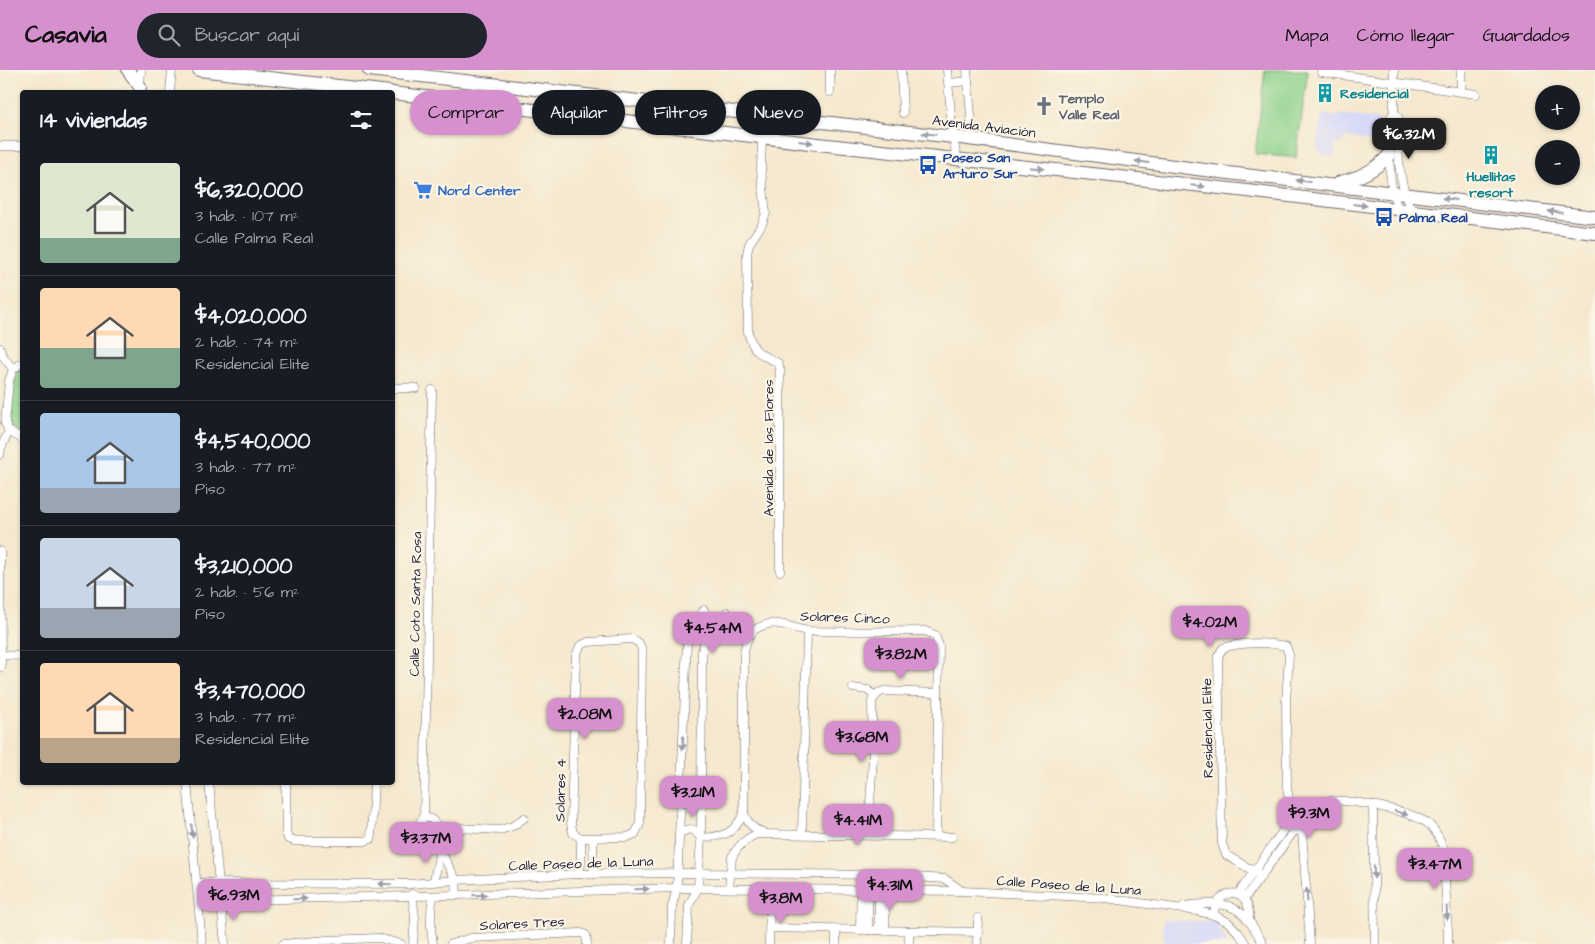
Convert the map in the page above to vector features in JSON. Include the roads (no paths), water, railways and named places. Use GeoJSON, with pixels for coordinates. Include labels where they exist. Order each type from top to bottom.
{"type":"FeatureCollection","features":[{"type":"Feature","properties":{"kind":"main road"},"geometry":{"type":"LineString","coordinates":[[128,70],[141,90]]}},
{"type":"Feature","properties":{"kind":"main road"},"geometry":{"type":"LineString","coordinates":[[199,70],[366,90]]}},
{"type":"Feature","properties":{"kind":"main road","name":"Avenida Aviación"},"geometry":{"type":"LineString","coordinates":[[369,70],[973,139],[1595,217]]}},
{"type":"Feature","properties":{"kind":"main road"},"geometry":{"type":"LineString","coordinates":[[395,93],[1595,233]]}},
{"type":"Feature","properties":{"kind":"main road"},"geometry":{"type":"LineString","coordinates":[[1328,184],[1351,180],[1363,175],[1394,155]]}},
{"type":"Feature","properties":{"kind":"street"},"geometry":{"type":"LineString","coordinates":[[140,70],[141,90]]}},
{"type":"Feature","properties":{"kind":"street"},"geometry":{"type":"LineString","coordinates":[[170,90],[172,70]]}},
{"type":"Feature","properties":{"kind":"street"},"geometry":{"type":"LineString","coordinates":[[830,70],[830,92]]}},
{"type":"Feature","properties":{"kind":"street"},"geometry":{"type":"LineString","coordinates":[[900,70],[903,113]]}},
{"type":"Feature","properties":{"kind":"street"},"geometry":{"type":"LineString","coordinates":[[948,70],[953,137],[957,159]]}},
{"type":"Feature","properties":{"kind":"street"},"geometry":{"type":"LineString","coordinates":[[967,70],[973,139]]}},
{"type":"Feature","properties":{"kind":"street"},"geometry":{"type":"LineString","coordinates":[[1394,70],[1394,112],[1391,117],[1398,193],[1404,210]]}},
{"type":"Feature","properties":{"kind":"street"},"geometry":{"type":"LineString","coordinates":[[1461,70],[1461,91]]}},
{"type":"Feature","properties":{"kind":"street"},"geometry":{"type":"LineString","coordinates":[[1321,72],[1342,72],[1394,83],[1476,94]]}},
{"type":"Feature","properties":{"kind":"street"},"geometry":{"type":"LineString","coordinates":[[948,83],[968,81]]}},
{"type":"Feature","properties":{"kind":"street","name":"Avenida de las Flores"},"geometry":{"type":"LineString","coordinates":[[762,137],[761,170],[766,213],[762,224],[749,244],[747,254],[748,332],[751,344],[756,352],[778,363],[780,369],[780,571]]}},
{"type":"Feature","properties":{"kind":"street"},"geometry":{"type":"LineString","coordinates":[[0,146],[20,146]]}},
{"type":"Feature","properties":{"kind":"street"},"geometry":{"type":"LineString","coordinates":[[1394,155],[1398,164],[1398,193],[1404,210]]}},
{"type":"Feature","properties":{"kind":"street"},"geometry":{"type":"LineString","coordinates":[[0,348],[2,355],[13,369]]}},
{"type":"Feature","properties":{"kind":"street"},"geometry":{"type":"LineString","coordinates":[[20,364],[13,369],[9,381],[5,423],[9,431],[20,438]]}},
{"type":"Feature","properties":{"kind":"street"},"geometry":{"type":"LineString","coordinates":[[395,388],[416,388]]}},
{"type":"Feature","properties":{"kind":"street","name":"Calle Coto Santa Rosa"},"geometry":{"type":"LineString","coordinates":[[432,390],[424,819],[420,823],[421,831],[426,835],[434,830]]}},
{"type":"Feature","properties":{"kind":"street"},"geometry":{"type":"LineString","coordinates":[[0,454],[9,431]]}},
{"type":"Feature","properties":{"kind":"street"},"geometry":{"type":"LineString","coordinates":[[0,551],[1,666]]}},
{"type":"Feature","properties":{"kind":"street"},"geometry":{"type":"LineString","coordinates":[[671,944],[672,906],[678,888],[687,640],[694,622],[704,610]]}},
{"type":"Feature","properties":{"kind":"street"},"geometry":{"type":"LineString","coordinates":[[687,944],[689,905],[698,888],[701,838],[702,651],[704,638],[727,612]]}},
{"type":"Feature","properties":{"kind":"street","name":"Solares Cinco"},"geometry":{"type":"LineString","coordinates":[[744,812],[744,653],[748,636],[759,627],[775,623],[807,631],[932,633],[936,635],[939,646],[936,836]]}},
{"type":"Feature","properties":{"kind":"street"},"geometry":{"type":"LineString","coordinates":[[802,833],[807,631]]}},
{"type":"Feature","properties":{"kind":"street","name":"Solares 4"},"geometry":{"type":"LineString","coordinates":[[632,639],[639,644],[642,650],[640,824],[635,834],[627,837],[593,838],[581,838],[573,833],[571,824],[576,656],[580,646],[588,642],[632,639]]}},
{"type":"Feature","properties":{"kind":"street","name":"Residencial Elite"},"geometry":{"type":"LineString","coordinates":[[1262,876],[1226,855],[1222,843],[1218,656],[1223,648],[1233,644],[1277,644],[1286,646],[1289,655],[1286,701],[1287,788],[1290,810]]}},
{"type":"Feature","properties":{"kind":"street"},"geometry":{"type":"LineString","coordinates":[[1,655],[20,656]]}},
{"type":"Feature","properties":{"kind":"street"},"geometry":{"type":"LineString","coordinates":[[853,688],[868,690],[874,696]]}},
{"type":"Feature","properties":{"kind":"street"},"geometry":{"type":"LineString","coordinates":[[868,835],[873,758],[872,708],[874,696],[878,692],[884,691],[938,693]]}},
{"type":"Feature","properties":{"kind":"street"},"geometry":{"type":"LineString","coordinates":[[684,695],[702,696]]}},
{"type":"Feature","properties":{"kind":"street"},"geometry":{"type":"LineString","coordinates":[[187,785],[202,944]]}},
{"type":"Feature","properties":{"kind":"street"},"geometry":{"type":"LineString","coordinates":[[209,785],[225,944]]}},
{"type":"Feature","properties":{"kind":"street"},"geometry":{"type":"LineString","coordinates":[[286,785],[286,832],[288,839],[303,841],[365,841],[371,839],[374,785]]}},
{"type":"Feature","properties":{"kind":"street"},"geometry":{"type":"LineString","coordinates":[[1305,812],[1311,806],[1336,800],[1373,805],[1424,820],[1438,835],[1443,846],[1448,944]]}},
{"type":"Feature","properties":{"kind":"street"},"geometry":{"type":"LineString","coordinates":[[1373,805],[1375,944]]}},
{"type":"Feature","properties":{"kind":"street"},"geometry":{"type":"LineString","coordinates":[[1298,809],[1305,812],[1308,820],[1307,824],[1298,830],[1262,876],[1241,896],[1254,872],[1287,826],[1286,817],[1290,810],[1298,809]]}},
{"type":"Feature","properties":{"kind":"street"},"geometry":{"type":"LineString","coordinates":[[701,838],[720,836],[732,831],[744,812]]}},
{"type":"Feature","properties":{"kind":"street"},"geometry":{"type":"LineString","coordinates":[[744,812],[747,822],[754,830],[765,833]]}},
{"type":"Feature","properties":{"kind":"street"},"geometry":{"type":"LineString","coordinates":[[434,830],[500,830],[514,826],[524,818]]}},
{"type":"Feature","properties":{"kind":"street","name":"Calle Coto Santa Rosa"},"geometry":{"type":"LineString","coordinates":[[424,819],[432,819],[440,850],[456,880],[457,896]]}},
{"type":"Feature","properties":{"kind":"street"},"geometry":{"type":"LineString","coordinates":[[1287,826],[1298,830]]}},
{"type":"Feature","properties":{"kind":"street"},"geometry":{"type":"LineString","coordinates":[[679,833],[690,829],[694,830],[701,838]]}},
{"type":"Feature","properties":{"kind":"street"},"geometry":{"type":"LineString","coordinates":[[1298,830],[1310,944]]}},
{"type":"Feature","properties":{"kind":"street"},"geometry":{"type":"LineString","coordinates":[[729,888],[732,857],[746,838],[765,833],[952,836]]}},
{"type":"Feature","properties":{"kind":"street","name":"Solares 4"},"geometry":{"type":"LineString","coordinates":[[579,874],[581,838]]}},
{"type":"Feature","properties":{"kind":"street"},"geometry":{"type":"LineString","coordinates":[[593,838],[594,874]]}},
{"type":"Feature","properties":{"kind":"street"},"geometry":{"type":"LineString","coordinates":[[434,882],[440,850]]}},
{"type":"Feature","properties":{"kind":"street","name":"Calle Paseo de la Luna"},"geometry":{"type":"LineString","coordinates":[[197,883],[410,884],[579,874],[699,873],[885,875],[945,879],[962,891]]}},
{"type":"Feature","properties":{"kind":"street"},"geometry":{"type":"LineString","coordinates":[[861,875],[864,891],[864,930]]}},
{"type":"Feature","properties":{"kind":"street"},"geometry":{"type":"LineString","coordinates":[[882,930],[882,891],[885,875]]}},
{"type":"Feature","properties":{"kind":"street"},"geometry":{"type":"LineString","coordinates":[[410,884],[415,917],[413,944]]}},
{"type":"Feature","properties":{"kind":"street","name":"Calle Paseo de la Luna"},"geometry":{"type":"LineString","coordinates":[[199,902],[457,896],[678,888],[962,891],[1105,898],[1175,907],[1214,915],[1228,922],[1246,944]]}},
{"type":"Feature","properties":{"kind":"street"},"geometry":{"type":"LineString","coordinates":[[1214,915],[1217,903],[1231,894],[1241,896],[1249,908],[1249,921]]}},
{"type":"Feature","properties":{"kind":"street"},"geometry":{"type":"LineString","coordinates":[[433,896],[430,927],[433,944]]}},
{"type":"Feature","properties":{"kind":"street","name":"Calle Paseo de la Luna"},"geometry":{"type":"LineString","coordinates":[[1175,907],[1204,903],[1217,903],[1232,907],[1249,921],[1263,944]]}},
{"type":"Feature","properties":{"kind":"street"},"geometry":{"type":"LineString","coordinates":[[769,944],[770,904]]}},
{"type":"Feature","properties":{"kind":"street"},"geometry":{"type":"LineString","coordinates":[[977,944],[978,918]]}},
{"type":"Feature","properties":{"kind":"street"},"geometry":{"type":"LineString","coordinates":[[769,928],[978,932]]}},
{"type":"Feature","properties":{"kind":"street"},"geometry":{"type":"LineString","coordinates":[[836,930],[836,944]]}},
{"type":"Feature","properties":{"kind":"street"},"geometry":{"type":"LineString","coordinates":[[908,944],[909,931]]}},
{"type":"Feature","properties":{"kind":"street","name":"Solares Tres"},"geometry":{"type":"LineString","coordinates":[[451,944],[460,943],[471,938],[581,933],[586,935],[587,944]]}},
{"type":"Feature","properties":{"kind":"street"},"geometry":{"type":"LineString","coordinates":[[523,935],[523,944]]}},
{"type":"Feature","properties":{"kind":"street"},"geometry":{"type":"LineString","coordinates":[[283,944],[379,938],[401,944]]}},
{"type":"Feature","properties":{"kind":"place","name":"Residencial"},"geometry":{"type":"Point","coordinates":[1325,93]}},
{"type":"Feature","properties":{"kind":"place","name":"Templo Valle Real"},"geometry":{"type":"Point","coordinates":[1044,106]}},
{"type":"Feature","properties":{"kind":"place","name":"Huellitas resort"},"geometry":{"type":"Point","coordinates":[1491,155]}},
{"type":"Feature","properties":{"kind":"place","name":"Paseo San Arturo Sur"},"geometry":{"type":"Point","coordinates":[928,165]}},
{"type":"Feature","properties":{"kind":"place","name":"Nord Center"},"geometry":{"type":"Point","coordinates":[423,190]}},
{"type":"Feature","properties":{"kind":"place","name":"Palma Real"},"geometry":{"type":"Point","coordinates":[1384,217]}}]}
